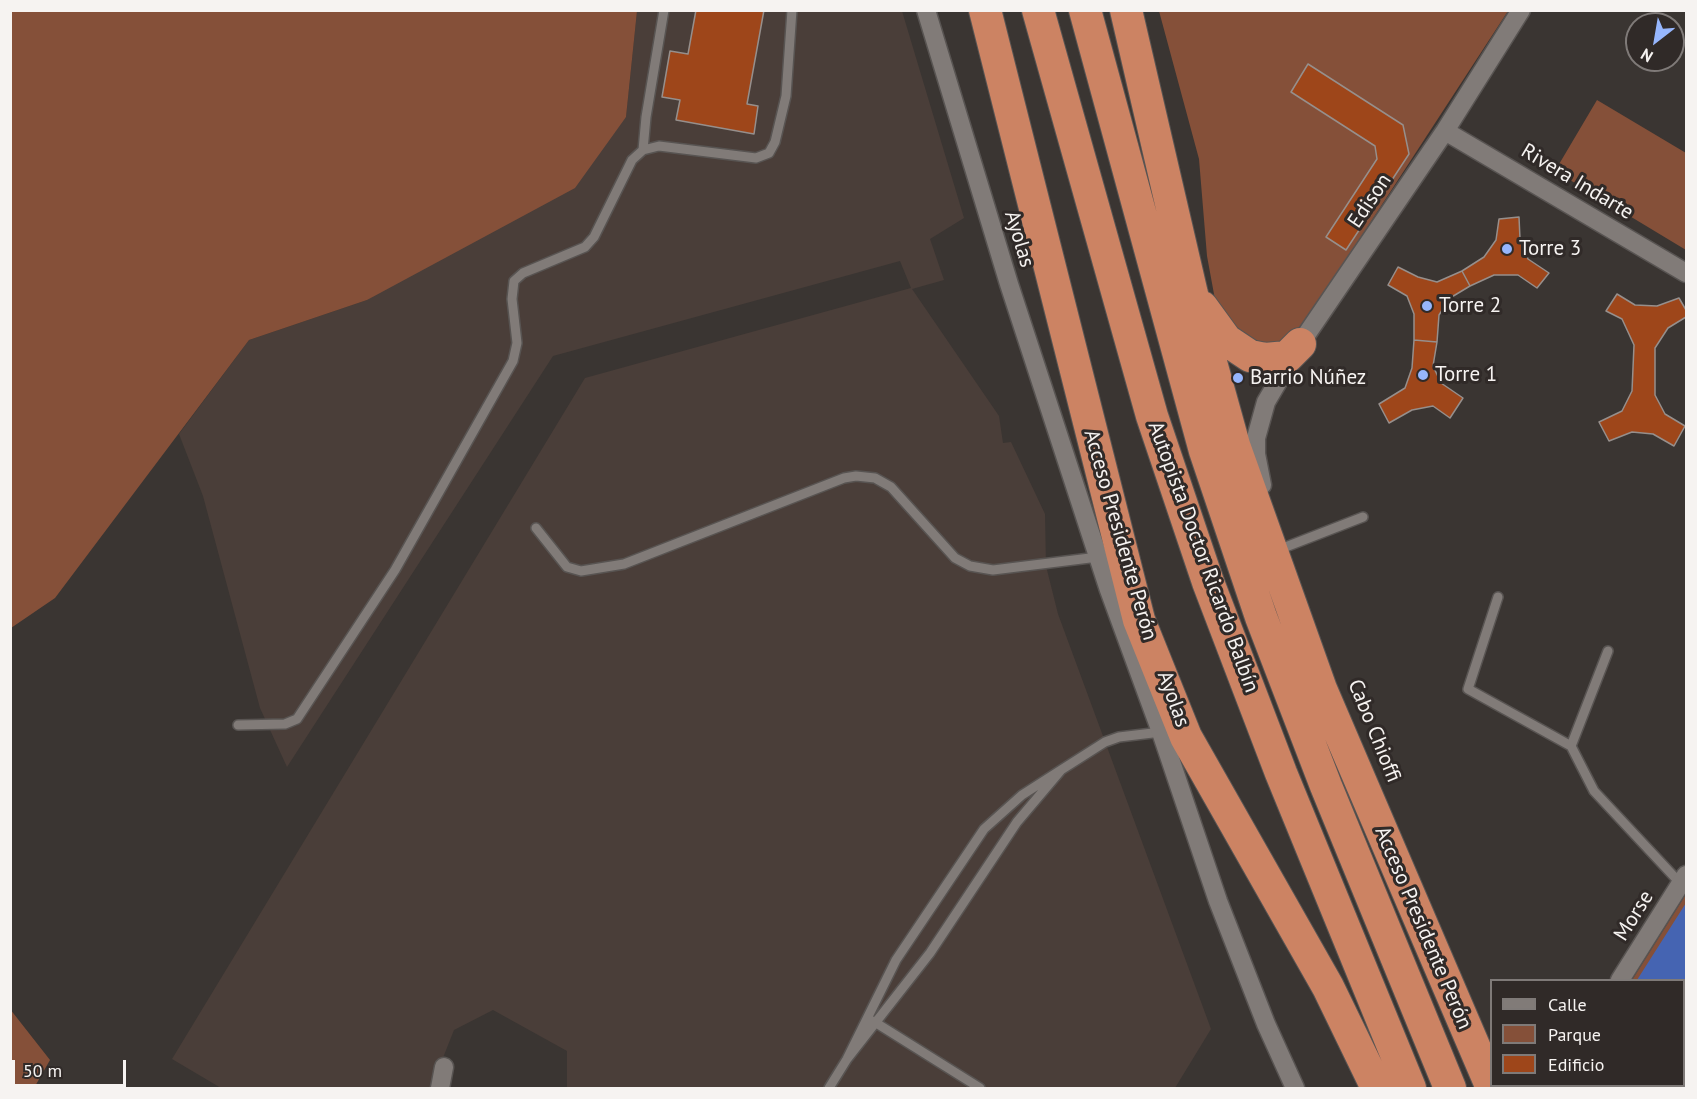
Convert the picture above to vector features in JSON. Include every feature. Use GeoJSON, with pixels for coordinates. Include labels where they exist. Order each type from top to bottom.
{"type":"FeatureCollection","features":[{"type":"Feature","properties":{"kind":"highway","name":"Acceso Presidente Perón"},"geometry":{"type":"LineString","coordinates":[[985,10],[1139,620],[1173,735]]}},
{"type":"Feature","properties":{"kind":"highway","name":"Autopista Doctor Ricardo Balbín"},"geometry":{"type":"LineString","coordinates":[[1038,10],[1149,405],[1209,582],[1281,773],[1410,1089]]}},
{"type":"Feature","properties":{"kind":"highway","name":"Autopista Doctor Ricardo Balbín"},"geometry":{"type":"LineString","coordinates":[[1085,10],[1205,451],[1261,617],[1326,786],[1450,1089]]}},
{"type":"Feature","properties":{"kind":"highway","name":"Acceso Presidente Perón"},"geometry":{"type":"LineString","coordinates":[[1126,10],[1192,294],[1234,446],[1321,689],[1490,1084]]}},
{"type":"Feature","properties":{"kind":"highway"},"geometry":{"type":"LineString","coordinates":[[1192,294],[1226,340],[1250,356],[1265,359],[1287,357],[1300,344]]}},
{"type":"Feature","properties":{"kind":"highway"},"geometry":{"type":"LineString","coordinates":[[1173,735],[1329,987],[1377,1089]]}},
{"type":"Feature","properties":{"kind":"street","name":"Ayolas"},"geometry":{"type":"LineString","coordinates":[[926,10],[1009,284],[1098,557],[1173,735],[1218,901],[1266,1024],[1295,1089]]}},
{"type":"Feature","properties":{"kind":"street","name":"Edison"},"geometry":{"type":"LineString","coordinates":[[1260,419],[1266,402],[1300,344],[1445,131],[1521,10]]}},
{"type":"Feature","properties":{"kind":"street","name":"Rivera Indarte"},"geometry":{"type":"LineString","coordinates":[[1445,131],[1686,273]]}},
{"type":"Feature","properties":{"kind":"street","name":"Cabo Chioffi"},"geometry":{"type":"LineString","coordinates":[[1260,419],[1256,454],[1267,504],[1351,739],[1490,1045]]}},
{"type":"Feature","properties":{"kind":"street","name":"Morse"},"geometry":{"type":"LineString","coordinates":[[1621,979],[1684,880]]}},
{"type":"Feature","properties":{"kind":"street"},"geometry":{"type":"LineString","coordinates":[[440,1089],[444,1067]]}},
{"type":"Feature","properties":{"kind":"lane"},"geometry":{"type":"LineString","coordinates":[[643,150],[646,117],[664,10]]}},
{"type":"Feature","properties":{"kind":"lane"},"geometry":{"type":"LineString","coordinates":[[238,725],[285,724],[297,719],[395,570],[513,361],[517,343],[512,299],[514,281],[523,273],[585,247],[594,237],[628,165],[643,150],[659,146],[756,158],[769,153],[775,142],[786,96],[792,10]]}},
{"type":"Feature","properties":{"kind":"lane"},"geometry":{"type":"LineString","coordinates":[[536,528],[567,567],[581,571],[624,564],[844,478],[856,476],[875,478],[891,487],[955,558],[970,566],[993,570],[1098,557]]}},
{"type":"Feature","properties":{"kind":"lane"},"geometry":{"type":"LineString","coordinates":[[1283,548],[1364,517]]}},
{"type":"Feature","properties":{"kind":"lane"},"geometry":{"type":"LineString","coordinates":[[1498,597],[1468,689],[1571,746],[1594,791],[1684,880]]}},
{"type":"Feature","properties":{"kind":"lane"},"geometry":{"type":"LineString","coordinates":[[1571,746],[1608,651]]}},
{"type":"Feature","properties":{"kind":"lane"},"geometry":{"type":"LineString","coordinates":[[829,1089],[872,1020],[912,932],[984,829],[1022,795],[1105,742],[1119,737],[1173,735]]}},
{"type":"Feature","properties":{"kind":"lane"},"geometry":{"type":"LineString","coordinates":[[872,1020],[930,953],[1017,822],[1061,770]]}},
{"type":"Feature","properties":{"kind":"lane"},"geometry":{"type":"LineString","coordinates":[[872,1020],[980,1089]]}},
{"type":"Feature","properties":{"kind":"shaded area"},"geometry":{"type":"Polygon","coordinates":[[[637,11],[902,11],[964,218],[930,239],[944,280],[912,289],[999,416],[1003,443],[1011,442],[1045,514],[1046,566],[1058,614],[1211,1029],[1175,1088],[567,1088],[567,1051],[493,1010],[454,1030],[431,1088],[221,1088],[172,1059],[585,378],[911,288],[900,261],[553,356],[287,767],[260,708],[203,496],[179,434],[249,340],[367,300],[626,117],[637,11]]]}},
{"type":"Feature","properties":{"kind":"green space"},"geometry":{"type":"Polygon","coordinates":[[[11,10],[637,11],[626,117],[575,188],[367,300],[249,340],[55,598],[11,628],[11,10]]]}},
{"type":"Feature","properties":{"kind":"green space"},"geometry":{"type":"Polygon","coordinates":[[[1159,11],[1508,11],[1327,289],[1301,334],[1287,345],[1249,344],[1216,305],[1207,256],[1199,159],[1159,11]]]}},
{"type":"Feature","properties":{"kind":"green space"},"geometry":{"type":"Polygon","coordinates":[[[1597,100],[1686,153],[1686,250],[1555,171],[1597,100]]]}},
{"type":"Feature","properties":{"kind":"green space"},"geometry":{"type":"Polygon","coordinates":[[[1686,894],[1686,1088],[1563,1088],[1685,1087],[1685,979],[1633,979],[1686,894]]]}},
{"type":"Feature","properties":{"kind":"green space"},"geometry":{"type":"Polygon","coordinates":[[[10,1009],[50,1060],[34,1088],[11,1088],[10,1009]]]}},
{"type":"Feature","properties":{"kind":"water"},"geometry":{"type":"Polygon","coordinates":[[[1686,903],[1686,1088],[1580,1088],[1685,1087],[1685,979],[1638,979],[1686,903]]]}},
{"type":"Feature","properties":{"kind":"building"},"geometry":{"type":"Polygon","coordinates":[[[696,10],[764,10],[747,104],[758,106],[754,134],[676,120],[680,100],[662,97],[670,51],[688,54],[696,10]]]}},
{"type":"Feature","properties":{"kind":"building"},"geometry":{"type":"Polygon","coordinates":[[[1308,64],[1403,125],[1409,154],[1346,250],[1326,237],[1377,159],[1375,146],[1291,92],[1308,64]]]}},
{"type":"Feature","properties":{"kind":"building","name":"Torre 3"},"geometry":{"type":"Polygon","coordinates":[[[1519,217],[1520,239],[1528,259],[1549,273],[1537,288],[1518,275],[1494,275],[1470,286],[1462,271],[1484,257],[1496,240],[1499,219],[1519,217]]]}},
{"type":"Feature","properties":{"kind":"building","name":"Torre 2"},"geometry":{"type":"Polygon","coordinates":[[[1398,267],[1418,277],[1437,282],[1462,271],[1470,286],[1450,298],[1439,315],[1437,342],[1414,340],[1414,314],[1407,296],[1388,285],[1398,267]]]}},
{"type":"Feature","properties":{"kind":"building"},"geometry":{"type":"Polygon","coordinates":[[[1617,294],[1635,305],[1657,306],[1679,298],[1686,310],[1686,317],[1668,328],[1655,348],[1655,395],[1665,414],[1685,426],[1674,446],[1653,434],[1632,432],[1609,441],[1599,422],[1622,411],[1632,391],[1634,345],[1622,319],[1606,311],[1617,294]]]}},
{"type":"Feature","properties":{"kind":"building","name":"Torre 1"},"geometry":{"type":"Polygon","coordinates":[[[1414,340],[1437,342],[1433,366],[1441,383],[1463,398],[1450,418],[1433,406],[1412,410],[1389,423],[1379,404],[1405,388],[1412,368],[1414,340]]]}},
{"type":"Feature","properties":{"kind":"place","name":"Torre 3"},"geometry":{"type":"Point","coordinates":[1507,249]}},
{"type":"Feature","properties":{"kind":"place","name":"Torre 2"},"geometry":{"type":"Point","coordinates":[1427,306]}},
{"type":"Feature","properties":{"kind":"place","name":"Torre 1"},"geometry":{"type":"Point","coordinates":[1423,375]}},
{"type":"Feature","properties":{"kind":"place","name":"Barrio Núñez"},"geometry":{"type":"Point","coordinates":[1238,378]}}]}
